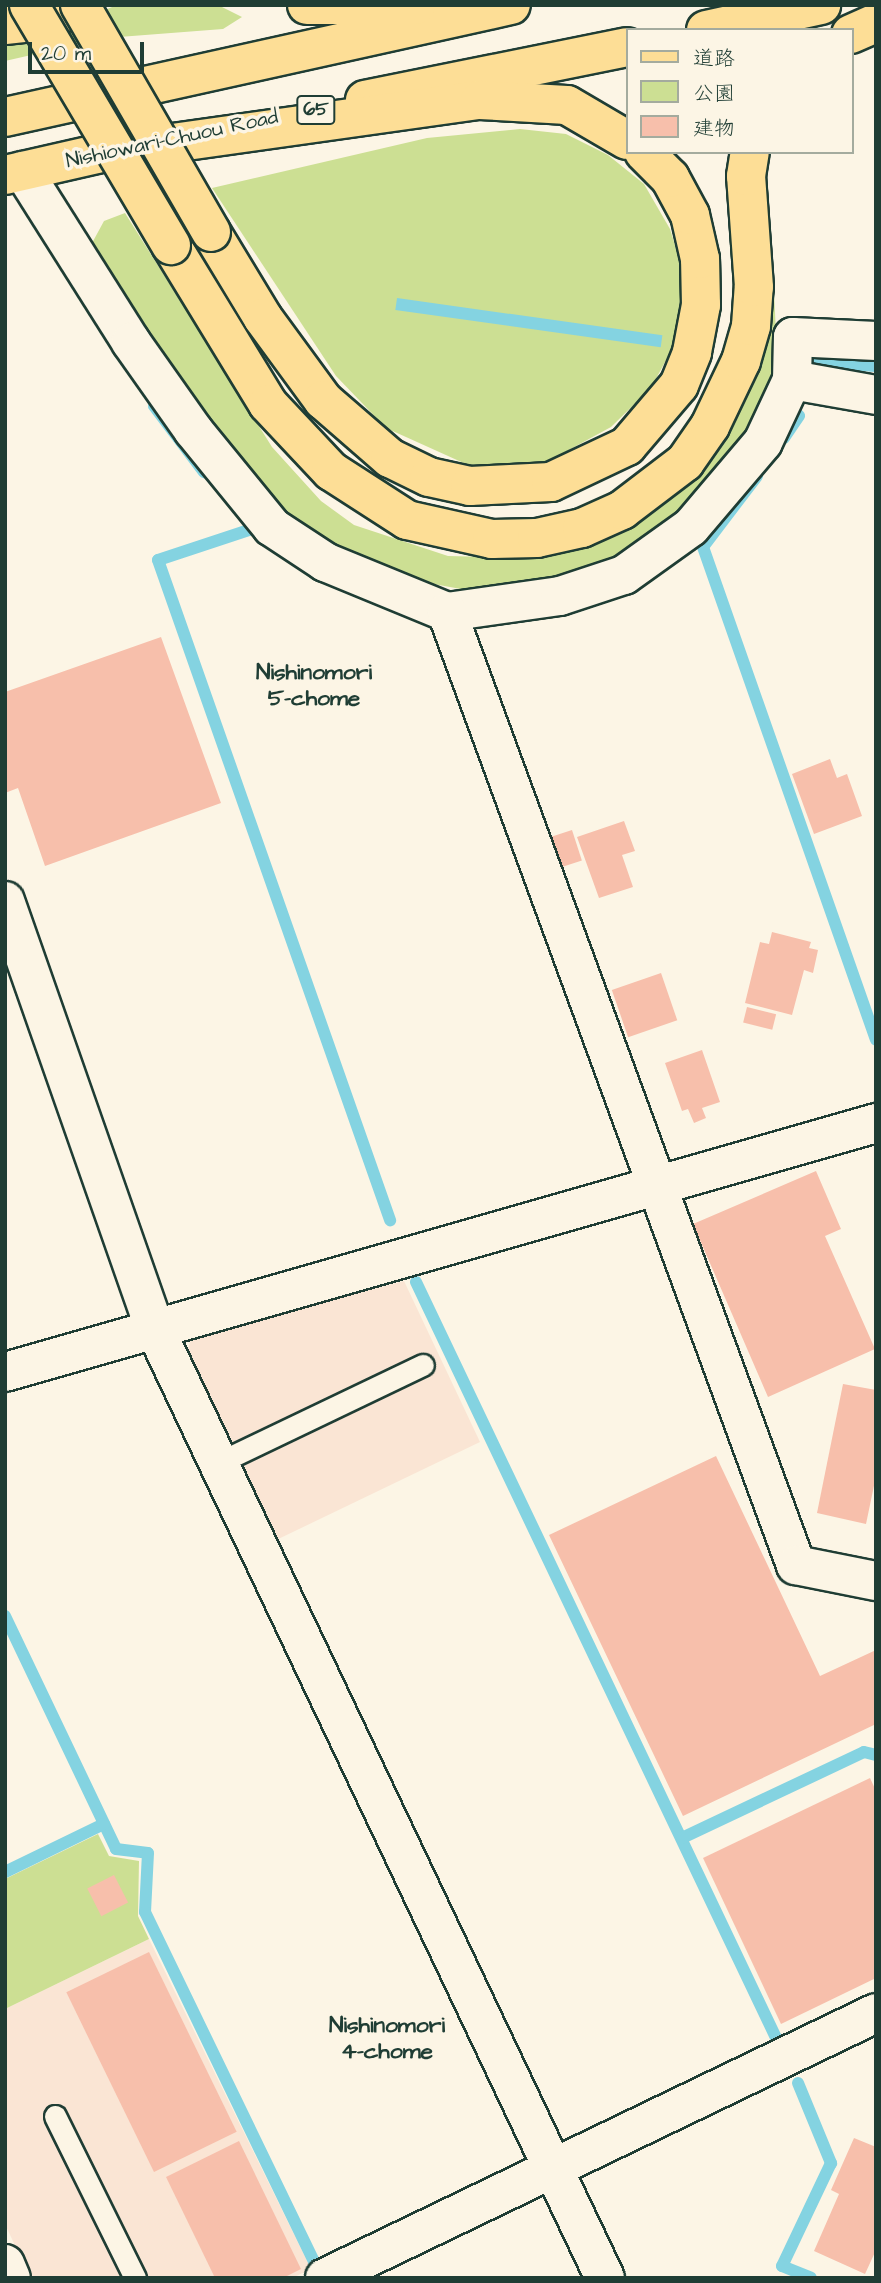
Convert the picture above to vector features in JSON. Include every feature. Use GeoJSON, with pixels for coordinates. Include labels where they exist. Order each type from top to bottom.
{"type":"FeatureCollection","features":[{"type":"Feature","properties":{"kind":"main road"},"geometry":{"type":"LineString","coordinates":[[29,5],[268,404],[331,471],[407,520],[492,539],[537,538],[582,528],[622,510],[685,462],[710,426],[741,361],[751,326],[754,287],[746,189],[750,154]]}},
{"type":"Feature","properties":{"kind":"main road"},"geometry":{"type":"LineString","coordinates":[[80,5],[263,318],[323,400],[390,458],[429,477],[470,486],[551,482],[627,446],[679,385],[692,352],[701,305],[700,259],[690,215],[670,177],[646,154]]}},
{"type":"Feature","properties":{"kind":"main road"},"geometry":{"type":"LineString","coordinates":[[5,25],[47,19],[85,5]]}},
{"type":"Feature","properties":{"kind":"main road"},"geometry":{"type":"LineString","coordinates":[[307,5],[415,5]]}},
{"type":"Feature","properties":{"kind":"main road"},"geometry":{"type":"LineString","coordinates":[[5,117],[511,5]]}},
{"type":"Feature","properties":{"kind":"main road"},"geometry":{"type":"LineString","coordinates":[[715,28],[821,5]]}},
{"type":"Feature","properties":{"kind":"main road"},"geometry":{"type":"LineString","coordinates":[[853,33],[876,23]]}},
{"type":"Feature","properties":{"kind":"main road","name":"Nishiowari-Chuou Road"},"geometry":{"type":"LineString","coordinates":[[14,173],[94,154],[626,47]]}},
{"type":"Feature","properties":{"kind":"main road"},"geometry":{"type":"LineString","coordinates":[[94,154],[480,100],[567,105],[626,139]]}},
{"type":"Feature","properties":{"kind":"street"},"geometry":{"type":"LineString","coordinates":[[14,173],[185,419],[272,527],[325,562],[447,612],[594,588],[661,551],[740,473],[763,442],[792,380],[793,337],[876,341]]}},
{"type":"Feature","properties":{"kind":"street"},"geometry":{"type":"LineString","coordinates":[[792,380],[876,395]]}},
{"type":"Feature","properties":{"kind":"street"},"geometry":{"type":"LineString","coordinates":[[447,612],[655,1188],[796,1564],[876,1581]]}},
{"type":"Feature","properties":{"kind":"street"},"geometry":{"type":"LineString","coordinates":[[5,901],[155,1329],[605,2278]]}},
{"type":"Feature","properties":{"kind":"street"},"geometry":{"type":"LineString","coordinates":[[5,1372],[876,1123]]}},
{"type":"Feature","properties":{"kind":"street"},"geometry":{"type":"LineString","coordinates":[[325,2278],[555,2170],[876,2013]]}},
{"type":"Feature","properties":{"kind":"street"},"geometry":{"type":"LineString","coordinates":[[5,2264],[11,2278]]}},
{"type":"Feature","properties":{"kind":"lane"},"geometry":{"type":"LineString","coordinates":[[218,1463],[423,1365]]}},
{"type":"Feature","properties":{"kind":"lane"},"geometry":{"type":"LineString","coordinates":[[55,2116],[135,2278]]}},
{"type":"Feature","properties":{"kind":"shaded area"},"geometry":{"type":"Polygon","coordinates":[[[404,1281],[480,1442],[270,1543],[185,1359],[192,1336],[404,1281]]]}},
{"type":"Feature","properties":{"kind":"shaded area"},"geometry":{"type":"Polygon","coordinates":[[[149,1939],[311,2269],[292,2278],[30,2278],[5,2224],[5,2009],[149,1939]]]}},
{"type":"Feature","properties":{"kind":"green space"},"geometry":{"type":"Polygon","coordinates":[[[117,5],[218,5],[242,17],[223,29],[106,38],[5,61],[5,44],[27,42],[117,5]]]}},
{"type":"Feature","properties":{"kind":"green space"},"geometry":{"type":"Polygon","coordinates":[[[520,129],[566,134],[608,155],[644,184],[670,229],[682,268],[681,312],[672,349],[651,388],[611,427],[543,464],[468,465],[386,428],[336,376],[212,188],[427,138],[520,129]]]}},
{"type":"Feature","properties":{"kind":"green space"},"geometry":{"type":"Polygon","coordinates":[[[125,213],[272,447],[321,501],[354,525],[448,556],[536,558],[588,542],[719,442],[756,374],[774,292],[778,374],[750,436],[673,522],[624,557],[573,575],[477,592],[385,575],[287,524],[85,256],[104,221],[125,213]]]}},
{"type":"Feature","properties":{"kind":"green space"},"geometry":{"type":"Polygon","coordinates":[[[98,1834],[109,1856],[139,1861],[138,1916],[149,1939],[5,2009],[5,1879],[98,1834]]]}},
{"type":"Feature","properties":{"kind":"water"},"geometry":{"type":"Polygon","coordinates":[[[397,298],[662,335],[661,347],[395,310],[397,298]]]}},
{"type":"Feature","properties":{"kind":"building"},"geometry":{"type":"Polygon","coordinates":[[[161,637],[221,803],[45,866],[18,788],[5,793],[5,692],[161,637]]]}},
{"type":"Feature","properties":{"kind":"building"},"geometry":{"type":"Polygon","coordinates":[[[830,759],[837,778],[847,774],[862,816],[814,834],[792,774],[830,759]]]}},
{"type":"Feature","properties":{"kind":"building"},"geometry":{"type":"Polygon","coordinates":[[[624,821],[635,851],[622,855],[633,887],[599,898],[577,837],[624,821]]]}},
{"type":"Feature","properties":{"kind":"building"},"geometry":{"type":"Polygon","coordinates":[[[572,830],[582,860],[558,868],[548,838],[572,830]]]}},
{"type":"Feature","properties":{"kind":"building"},"geometry":{"type":"Polygon","coordinates":[[[772,932],[811,942],[809,948],[818,950],[813,973],[804,970],[792,1015],[745,1003],[760,942],[769,944],[772,932]]]}},
{"type":"Feature","properties":{"kind":"building"},"geometry":{"type":"Polygon","coordinates":[[[661,973],[677,1020],[628,1037],[612,990],[661,973]]]}},
{"type":"Feature","properties":{"kind":"building"},"geometry":{"type":"Polygon","coordinates":[[[747,1007],[776,1014],[772,1030],[743,1023],[747,1007]]]}},
{"type":"Feature","properties":{"kind":"building"},"geometry":{"type":"Polygon","coordinates":[[[702,1050],[720,1102],[702,1108],[706,1118],[694,1123],[688,1109],[682,1111],[665,1063],[702,1050]]]}},
{"type":"Feature","properties":{"kind":"building"},"geometry":{"type":"Polygon","coordinates":[[[816,1171],[841,1229],[825,1236],[875,1349],[768,1397],[693,1224],[816,1171]]]}},
{"type":"Feature","properties":{"kind":"building"},"geometry":{"type":"Polygon","coordinates":[[[843,1384],[876,1390],[876,1476],[866,1524],[817,1513],[843,1384]]]}},
{"type":"Feature","properties":{"kind":"building"},"geometry":{"type":"Polygon","coordinates":[[[716,1456],[820,1676],[876,1650],[876,1724],[683,1816],[549,1535],[716,1456]]]}},
{"type":"Feature","properties":{"kind":"building"},"geometry":{"type":"Polygon","coordinates":[[[870,1778],[876,1791],[876,1978],[781,2024],[703,1858],[870,1778]]]}},
{"type":"Feature","properties":{"kind":"building"},"geometry":{"type":"Polygon","coordinates":[[[114,1875],[128,1903],[101,1916],[87,1889],[114,1875]]]}},
{"type":"Feature","properties":{"kind":"building"},"geometry":{"type":"Polygon","coordinates":[[[149,1952],[237,2132],[154,2172],[66,1992],[149,1952]]]}},
{"type":"Feature","properties":{"kind":"building"},"geometry":{"type":"Polygon","coordinates":[[[854,2138],[876,2147],[876,2250],[865,2274],[814,2251],[839,2194],[831,2190],[854,2138]]]}},
{"type":"Feature","properties":{"kind":"building"},"geometry":{"type":"Polygon","coordinates":[[[239,2141],[301,2269],[283,2278],[215,2278],[166,2177],[239,2141]]]}},
{"type":"Feature","properties":{"kind":"waterway"},"geometry":{"type":"LineString","coordinates":[[817,362],[876,366]]}},
{"type":"Feature","properties":{"kind":"waterway"},"geometry":{"type":"LineString","coordinates":[[154,406],[204,472]]}},
{"type":"Feature","properties":{"kind":"waterway"},"geometry":{"type":"LineString","coordinates":[[784,438],[799,416]]}},
{"type":"Feature","properties":{"kind":"waterway"},"geometry":{"type":"LineString","coordinates":[[757,476],[703,547],[876,1040]]}},
{"type":"Feature","properties":{"kind":"waterway"},"geometry":{"type":"LineString","coordinates":[[250,522],[255,528],[158,560],[390,1220]]}},
{"type":"Feature","properties":{"kind":"waterway"},"geometry":{"type":"LineString","coordinates":[[416,1282],[778,2042]]}},
{"type":"Feature","properties":{"kind":"waterway"},"geometry":{"type":"LineString","coordinates":[[5,1616],[116,1849],[148,1853],[145,1912],[316,2265]]}},
{"type":"Feature","properties":{"kind":"waterway"},"geometry":{"type":"LineString","coordinates":[[682,1838],[864,1752],[876,1755]]}},
{"type":"Feature","properties":{"kind":"waterway"},"geometry":{"type":"LineString","coordinates":[[5,1872],[104,1824]]}},
{"type":"Feature","properties":{"kind":"waterway"},"geometry":{"type":"LineString","coordinates":[[798,2083],[831,2163],[782,2266],[811,2278]]}},
{"type":"Feature","properties":{"kind":"district","name":"Nishinomori 5-chome"},"geometry":{"type":"Point","coordinates":[314,685]}},
{"type":"Feature","properties":{"kind":"district","name":"Nishinomori 4-chome"},"geometry":{"type":"Point","coordinates":[387,2038]}}]}
